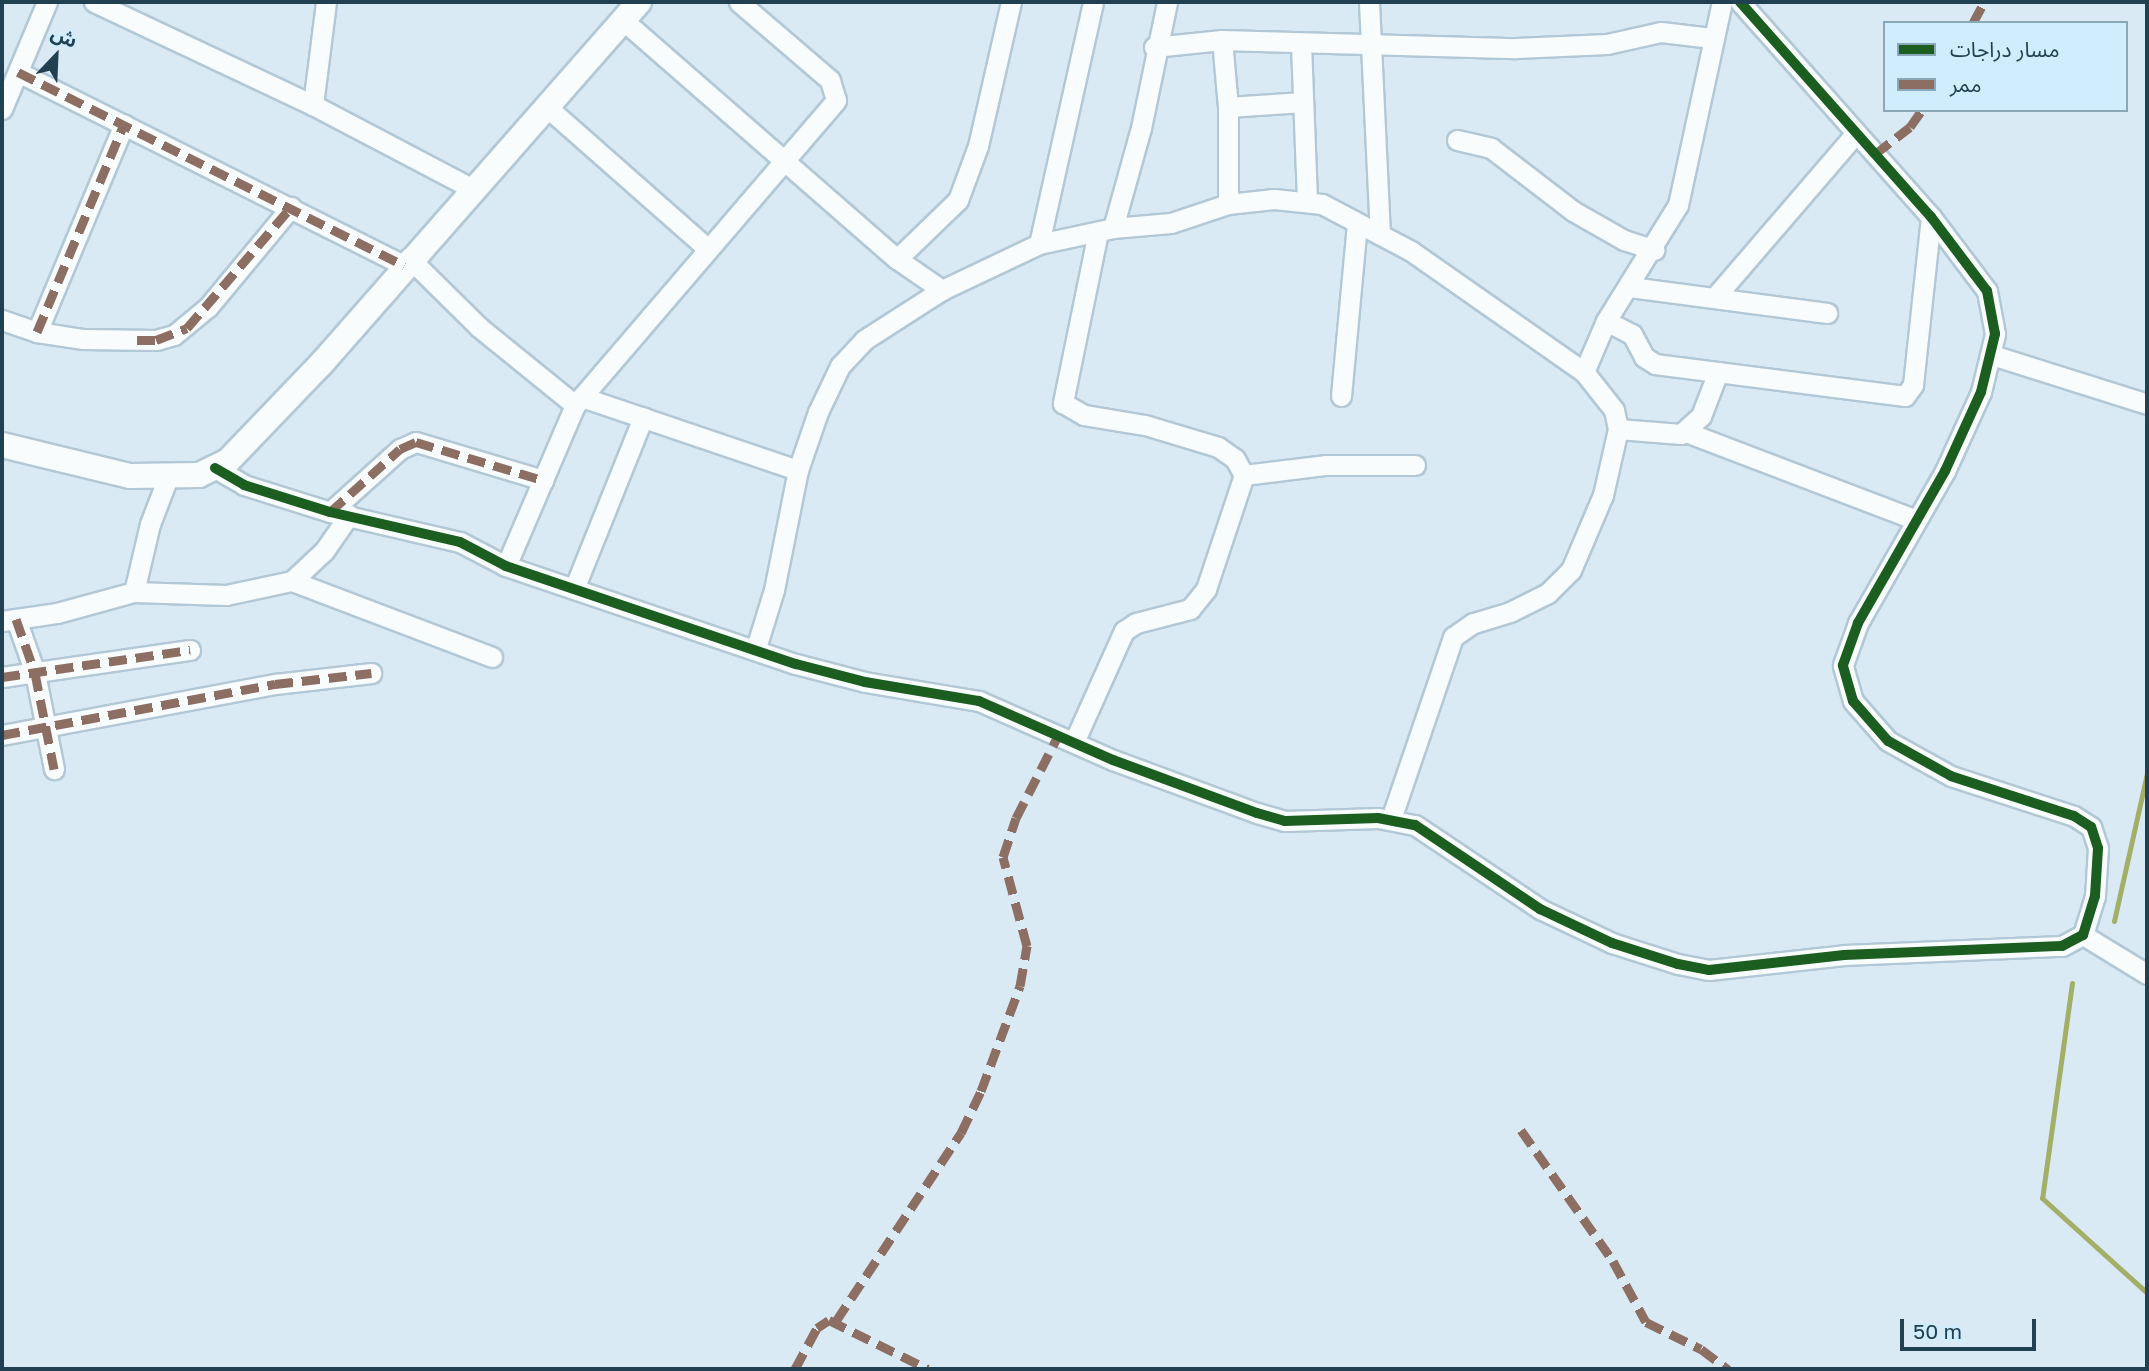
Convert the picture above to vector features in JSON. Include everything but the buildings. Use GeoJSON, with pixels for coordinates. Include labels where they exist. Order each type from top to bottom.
{"type":"FeatureCollection","features":[{"type":"Feature","properties":{"kind":"street"},"geometry":{"type":"LineString","coordinates":[[2,109],[47,2]]}},
{"type":"Feature","properties":{"kind":"street"},"geometry":{"type":"LineString","coordinates":[[94,2],[313,105],[473,189]]}},
{"type":"Feature","properties":{"kind":"street"},"geometry":{"type":"LineString","coordinates":[[313,105],[326,2]]}},
{"type":"Feature","properties":{"kind":"street"},"geometry":{"type":"LineString","coordinates":[[2,445],[96,470],[168,477],[199,475],[215,468],[250,440],[290,398],[407,262],[548,108],[639,2]]}},
{"type":"Feature","properties":{"kind":"street"},"geometry":{"type":"LineString","coordinates":[[506,566],[578,401],[707,248],[831,108],[835,89],[739,2]]}},
{"type":"Feature","properties":{"kind":"street"},"geometry":{"type":"LineString","coordinates":[[897,259],[958,200],[978,146],[1011,2]]}},
{"type":"Feature","properties":{"kind":"street"},"geometry":{"type":"LineString","coordinates":[[1039,244],[1093,2]]}},
{"type":"Feature","properties":{"kind":"street"},"geometry":{"type":"LineString","coordinates":[[1074,742],[1124,631],[1136,623],[1190,609],[1206,589],[1244,475],[1235,458],[1218,447],[1145,425],[1084,415],[1063,403],[1105,230],[1141,128],[1154,47],[1167,2]]}},
{"type":"Feature","properties":{"kind":"street"},"geometry":{"type":"LineString","coordinates":[[1369,2],[1374,47],[1380,235]]}},
{"type":"Feature","properties":{"kind":"street"},"geometry":{"type":"LineString","coordinates":[[1584,372],[1606,321],[1654,250],[1678,205],[1712,38],[1722,2]]}},
{"type":"Feature","properties":{"kind":"street"},"geometry":{"type":"LineString","coordinates":[[1740,2],[1931,217],[1987,290],[1994,324],[1992,355],[1965,428],[1846,648],[1843,665],[1853,701],[1888,741],[1927,763],[1986,790],[2074,816],[2091,827],[2098,848],[2098,876],[2082,935]]}},
{"type":"Feature","properties":{"kind":"street"},"geometry":{"type":"LineString","coordinates":[[624,21],[897,259],[942,290]]}},
{"type":"Feature","properties":{"kind":"street"},"geometry":{"type":"LineString","coordinates":[[1154,47],[1222,40],[1374,47],[1583,46],[1661,32],[1712,38]]}},
{"type":"Feature","properties":{"kind":"street"},"geometry":{"type":"LineString","coordinates":[[1222,40],[1228,107],[1228,204]]}},
{"type":"Feature","properties":{"kind":"street"},"geometry":{"type":"LineString","coordinates":[[1301,44],[1307,200]]}},
{"type":"Feature","properties":{"kind":"street"},"geometry":{"type":"LineString","coordinates":[[18,72],[407,262],[479,327],[578,401],[643,417],[798,470]]}},
{"type":"Feature","properties":{"kind":"street"},"geometry":{"type":"LineString","coordinates":[[1228,107],[1303,102]]}},
{"type":"Feature","properties":{"kind":"street"},"geometry":{"type":"LineString","coordinates":[[548,108],[707,248]]}},
{"type":"Feature","properties":{"kind":"street"},"geometry":{"type":"LineString","coordinates":[[37,332],[124,124]]}},
{"type":"Feature","properties":{"kind":"street"},"geometry":{"type":"LineString","coordinates":[[1715,297],[1856,133]]}},
{"type":"Feature","properties":{"kind":"street"},"geometry":{"type":"LineString","coordinates":[[1457,140],[1491,148],[1573,211],[1625,240],[1654,250]]}},
{"type":"Feature","properties":{"kind":"street"},"geometry":{"type":"LineString","coordinates":[[756,648],[774,590],[798,470],[840,366],[864,340],[942,290],[1039,244],[1105,230],[1171,223],[1228,204],[1307,200],[1347,215],[1357,224],[1380,235],[1584,372],[1614,410],[1618,429],[1603,495],[1571,570],[1548,593],[1510,612],[1473,623],[1453,637],[1391,819]]}},
{"type":"Feature","properties":{"kind":"street"},"geometry":{"type":"LineString","coordinates":[[2,320],[37,332],[129,340],[174,335],[208,307],[291,207]]}},
{"type":"Feature","properties":{"kind":"street"},"geometry":{"type":"LineString","coordinates":[[1606,321],[1632,334],[1649,361],[1892,398],[1909,394],[1931,217]]}},
{"type":"Feature","properties":{"kind":"street"},"geometry":{"type":"LineString","coordinates":[[1341,396],[1357,224]]}},
{"type":"Feature","properties":{"kind":"street"},"geometry":{"type":"LineString","coordinates":[[1630,287],[1827,313]]}},
{"type":"Feature","properties":{"kind":"street"},"geometry":{"type":"LineString","coordinates":[[1992,355],[2147,404]]}},
{"type":"Feature","properties":{"kind":"street"},"geometry":{"type":"LineString","coordinates":[[1618,429],[1671,436],[1686,432],[1701,416],[1718,372]]}},
{"type":"Feature","properties":{"kind":"street"},"geometry":{"type":"LineString","coordinates":[[574,589],[643,417]]}},
{"type":"Feature","properties":{"kind":"street"},"geometry":{"type":"LineString","coordinates":[[1686,432],[1916,520]]}},
{"type":"Feature","properties":{"kind":"street"},"geometry":{"type":"LineString","coordinates":[[54,769],[43,729],[35,673],[9,620],[134,592],[226,595],[292,581],[324,551],[339,514],[400,449],[416,442],[543,480]]}},
{"type":"Feature","properties":{"kind":"street"},"geometry":{"type":"LineString","coordinates":[[1244,475],[1326,465],[1415,465]]}},
{"type":"Feature","properties":{"kind":"street"},"geometry":{"type":"LineString","coordinates":[[215,468],[244,485],[339,514],[460,542],[506,566],[756,648],[796,664],[865,682],[979,701],[1218,802],[1285,821],[1391,819],[1415,825],[1435,836],[1494,880],[1580,930],[1650,956],[1709,970],[1844,955],[2052,948],[2082,935]]}},
{"type":"Feature","properties":{"kind":"street"},"geometry":{"type":"LineString","coordinates":[[134,592],[150,524],[168,477]]}},
{"type":"Feature","properties":{"kind":"street"},"geometry":{"type":"LineString","coordinates":[[292,581],[492,657]]}},
{"type":"Feature","properties":{"kind":"street"},"geometry":{"type":"LineString","coordinates":[[2,677],[190,650]]}},
{"type":"Feature","properties":{"kind":"street"},"geometry":{"type":"LineString","coordinates":[[2,735],[226,692],[371,673]]}},
{"type":"Feature","properties":{"kind":"street"},"geometry":{"type":"LineString","coordinates":[[2082,935],[2147,974]]}},
{"type":"Feature","properties":{"kind":"waterway"},"geometry":{"type":"LineString","coordinates":[[2114,921],[2147,773]]}},
{"type":"Feature","properties":{"kind":"waterway"},"geometry":{"type":"LineString","coordinates":[[2072,983],[2042,1198],[2147,1293]]}},
{"type":"Feature","properties":{"kind":"marked path"},"geometry":{"type":"LineString","coordinates":[[1974,21],[1984,2]]}},
{"type":"Feature","properties":{"kind":"marked path"},"geometry":{"type":"LineString","coordinates":[[18,72],[404,265]]}},
{"type":"Feature","properties":{"kind":"marked path"},"geometry":{"type":"LineString","coordinates":[[1875,154],[1910,127],[1921,112]]}},
{"type":"Feature","properties":{"kind":"marked path"},"geometry":{"type":"LineString","coordinates":[[37,332],[124,124]]}},
{"type":"Feature","properties":{"kind":"marked path"},"geometry":{"type":"LineString","coordinates":[[137,340],[156,340],[187,328],[291,207]]}},
{"type":"Feature","properties":{"kind":"marked path"},"geometry":{"type":"LineString","coordinates":[[330,512],[400,449],[416,442],[543,480]]}},
{"type":"Feature","properties":{"kind":"marked path"},"geometry":{"type":"LineString","coordinates":[[16,619],[35,673],[54,769]]}},
{"type":"Feature","properties":{"kind":"marked path"},"geometry":{"type":"LineString","coordinates":[[2,677],[190,650]]}},
{"type":"Feature","properties":{"kind":"marked path"},"geometry":{"type":"LineString","coordinates":[[2,735],[275,684],[371,673]]}},
{"type":"Feature","properties":{"kind":"marked path"},"geometry":{"type":"LineString","coordinates":[[836,1321],[961,1133],[981,1091],[1020,986],[1027,946],[1003,857],[1016,818],[1058,736]]}},
{"type":"Feature","properties":{"kind":"marked path"},"geometry":{"type":"LineString","coordinates":[[1521,1130],[1613,1261],[1646,1322],[1701,1349],[1728,1369]]}},
{"type":"Feature","properties":{"kind":"marked path"},"geometry":{"type":"LineString","coordinates":[[795,1369],[817,1328],[829,1320],[928,1369]]}},
{"type":"Feature","properties":{"kind":"cycle path"},"geometry":{"type":"LineString","coordinates":[[215,468],[244,485],[330,512],[460,542],[506,566],[796,664],[865,682],[979,701],[1113,760],[1257,813],[1285,821],[1378,818],[1415,825],[1540,909],[1612,943],[1678,964],[1709,970],[1844,955],[2062,946],[2083,935],[2095,896],[2098,848],[2091,827],[2074,816],[1951,776],[1888,741],[1853,701],[1843,665],[1858,623],[1945,471],[1981,392],[1995,334],[1987,291],[1931,217],[1740,2]]}}]}
